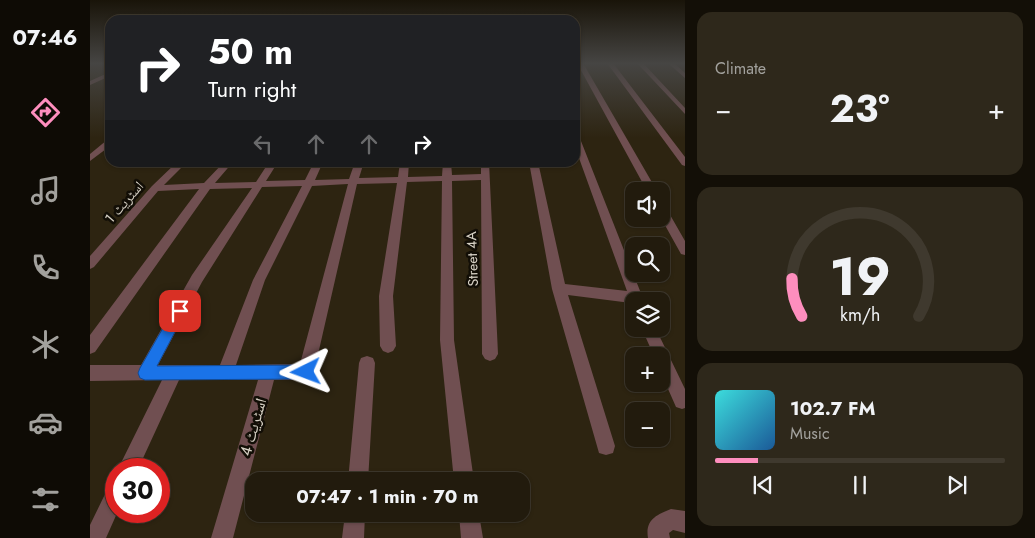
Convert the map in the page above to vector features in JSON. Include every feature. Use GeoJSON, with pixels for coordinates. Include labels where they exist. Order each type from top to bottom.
{"type":"FeatureCollection","features":[{"type":"Feature","properties":{"kind":"street"},"geometry":{"type":"LineString","coordinates":[[594,88],[647,182]]}},
{"type":"Feature","properties":{"kind":"street"},"geometry":{"type":"LineString","coordinates":[[629,88],[685,163]]}},
{"type":"Feature","properties":{"kind":"street"},"geometry":{"type":"LineString","coordinates":[[663,88],[685,112]]}},
{"type":"Feature","properties":{"kind":"street"},"geometry":{"type":"LineString","coordinates":[[90,158],[105,146]]}},
{"type":"Feature","properties":{"kind":"street"},"geometry":{"type":"LineString","coordinates":[[580,149],[633,292]]}},
{"type":"Feature","properties":{"kind":"street"},"geometry":{"type":"LineString","coordinates":[[155,188],[172,167]]}},
{"type":"Feature","properties":{"kind":"street","name":"اسٹریٹ 1"},"geometry":{"type":"LineString","coordinates":[[90,264],[155,188],[178,167]]}},
{"type":"Feature","properties":{"kind":"street"},"geometry":{"type":"LineString","coordinates":[[90,347],[207,186],[224,167]]}},
{"type":"Feature","properties":{"kind":"street"},"geometry":{"type":"LineString","coordinates":[[145,373],[197,279],[271,167]]}},
{"type":"Feature","properties":{"kind":"street"},"geometry":{"type":"LineString","coordinates":[[225,373],[259,280],[316,167]]}},
{"type":"Feature","properties":{"kind":"street"},"geometry":{"type":"LineString","coordinates":[[90,373],[306,372],[358,167]]}},
{"type":"Feature","properties":{"kind":"street"},"geometry":{"type":"LineString","coordinates":[[388,346],[386,296],[404,167]]}},
{"type":"Feature","properties":{"kind":"street"},"geometry":{"type":"LineString","coordinates":[[447,167],[447,340],[463,472]]}},
{"type":"Feature","properties":{"kind":"street","name":"Street 4A"},"geometry":{"type":"LineString","coordinates":[[485,167],[490,354]]}},
{"type":"Feature","properties":{"kind":"street"},"geometry":{"type":"LineString","coordinates":[[534,167],[559,289],[606,446]]}},
{"type":"Feature","properties":{"kind":"street"},"geometry":{"type":"LineString","coordinates":[[155,188],[485,177]]}},
{"type":"Feature","properties":{"kind":"street"},"geometry":{"type":"LineString","coordinates":[[670,224],[685,251]]}},
{"type":"Feature","properties":{"kind":"street"},"geometry":{"type":"LineString","coordinates":[[559,289],[625,298]]}},
{"type":"Feature","properties":{"kind":"street"},"geometry":{"type":"LineString","coordinates":[[653,337],[682,401]]}},
{"type":"Feature","properties":{"kind":"street"},"geometry":{"type":"LineString","coordinates":[[359,472],[367,363]]}},
{"type":"Feature","properties":{"kind":"street"},"geometry":{"type":"LineString","coordinates":[[133,458],[174,373]]}},
{"type":"Feature","properties":{"kind":"street","name":"اسٹریٹ 4"},"geometry":{"type":"LineString","coordinates":[[222,538],[268,373]]}},
{"type":"Feature","properties":{"kind":"street"},"geometry":{"type":"LineString","coordinates":[[95,538],[105,517]]}},
{"type":"Feature","properties":{"kind":"street"},"geometry":{"type":"LineString","coordinates":[[659,538],[657,528],[671,519],[685,522]]}},
{"type":"Feature","properties":{"kind":"street"},"geometry":{"type":"LineString","coordinates":[[353,538],[354,522]]}},
{"type":"Feature","properties":{"kind":"street"},"geometry":{"type":"LineString","coordinates":[[469,522],[472,538]]}},
{"type":"Feature","properties":{"kind":"route"},"geometry":{"type":"LineString","coordinates":[[180,311],[145,373],[306,372]]}}]}
